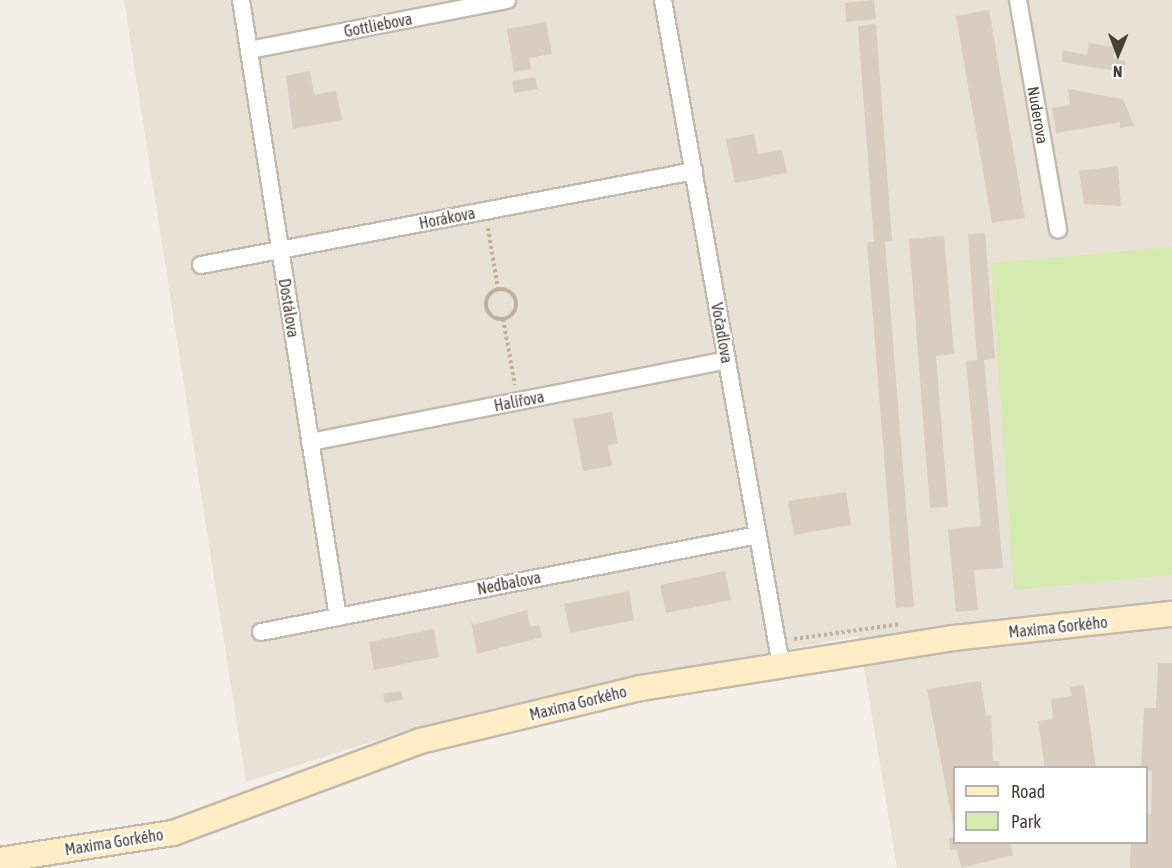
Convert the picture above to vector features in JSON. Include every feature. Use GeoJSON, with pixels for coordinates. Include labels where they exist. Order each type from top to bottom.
{"type":"FeatureCollection","features":[{"type":"Feature","properties":{"kind":"street","name":"Dostálova"},"geometry":{"type":"LineString","coordinates":[[241,0],[338,617]]}},
{"type":"Feature","properties":{"kind":"street","name":"Gottliebova"},"geometry":{"type":"LineString","coordinates":[[249,50],[507,0]]}},
{"type":"Feature","properties":{"kind":"street","name":"Vočadlova"},"geometry":{"type":"LineString","coordinates":[[663,0],[781,665]]}},
{"type":"Feature","properties":{"kind":"street","name":"Nuderova"},"geometry":{"type":"LineString","coordinates":[[1018,0],[1058,230]]}},
{"type":"Feature","properties":{"kind":"street","name":"Horákova"},"geometry":{"type":"LineString","coordinates":[[201,265],[694,171]]}},
{"type":"Feature","properties":{"kind":"street","name":"Halířova"},"geometry":{"type":"LineString","coordinates":[[310,442],[727,360]]}},
{"type":"Feature","properties":{"kind":"street","name":"Nedbalova"},"geometry":{"type":"LineString","coordinates":[[261,632],[758,535]]}},
{"type":"Feature","properties":{"kind":"street","name":"Maxima Gorkého"},"geometry":{"type":"LineString","coordinates":[[0,860],[173,833],[420,741],[640,688],[953,638],[1172,614]]}},
{"type":"Feature","properties":{"kind":"path"},"geometry":{"type":"LineString","coordinates":[[485,211],[498,289]]}},
{"type":"Feature","properties":{"kind":"path"},"geometry":{"type":"LineString","coordinates":[[503,319],[516,304],[508,291],[498,289],[489,294],[487,309],[503,319],[517,401]]}},
{"type":"Feature","properties":{"kind":"path"},"geometry":{"type":"LineString","coordinates":[[792,627],[794,639],[896,622],[907,628]]}},
{"type":"Feature","properties":{"kind":"shaded area"},"geometry":{"type":"Polygon","coordinates":[[[124,0],[1172,0],[1172,868],[897,868],[859,636],[601,684],[399,733],[246,782],[124,0]]]}},
{"type":"Feature","properties":{"kind":"green space"},"geometry":{"type":"Polygon","coordinates":[[[1172,247],[1172,575],[1014,590],[991,263],[1172,247]]]}},
{"type":"Feature","properties":{"kind":"building"},"geometry":{"type":"Polygon","coordinates":[[[874,0],[876,19],[846,22],[845,3],[874,0]]]}},
{"type":"Feature","properties":{"kind":"building"},"geometry":{"type":"Polygon","coordinates":[[[989,10],[1025,218],[992,223],[956,16],[989,10]]]}},
{"type":"Feature","properties":{"kind":"building"},"geometry":{"type":"Polygon","coordinates":[[[546,22],[552,54],[529,58],[531,69],[514,72],[507,29],[546,22]]]}},
{"type":"Feature","properties":{"kind":"building"},"geometry":{"type":"Polygon","coordinates":[[[876,24],[892,241],[885,241],[914,607],[896,608],[867,242],[874,242],[858,26],[876,24]]]}},
{"type":"Feature","properties":{"kind":"building"},"geometry":{"type":"Polygon","coordinates":[[[1089,43],[1115,47],[1113,59],[1125,61],[1124,72],[1062,62],[1063,50],[1087,55],[1089,43]]]}},
{"type":"Feature","properties":{"kind":"building"},"geometry":{"type":"Polygon","coordinates":[[[310,71],[314,95],[336,91],[342,120],[293,129],[286,76],[310,71]]]}},
{"type":"Feature","properties":{"kind":"building"},"geometry":{"type":"Polygon","coordinates":[[[535,77],[538,89],[514,93],[512,81],[535,77]]]}},
{"type":"Feature","properties":{"kind":"building"},"geometry":{"type":"Polygon","coordinates":[[[1068,89],[1123,99],[1134,126],[1120,128],[1120,122],[1056,133],[1052,108],[1070,105],[1068,89]]]}},
{"type":"Feature","properties":{"kind":"building"},"geometry":{"type":"Polygon","coordinates":[[[754,134],[758,154],[782,150],[787,173],[735,183],[726,139],[754,134]]]}},
{"type":"Feature","properties":{"kind":"building"},"geometry":{"type":"Polygon","coordinates":[[[1118,166],[1121,206],[1084,204],[1079,171],[1118,166]]]}},
{"type":"Feature","properties":{"kind":"building"},"geometry":{"type":"Polygon","coordinates":[[[985,233],[995,359],[984,360],[1003,568],[974,570],[978,610],[956,612],[948,529],[981,526],[966,361],[977,360],[968,234],[985,233]]]}},
{"type":"Feature","properties":{"kind":"building"},"geometry":{"type":"Polygon","coordinates":[[[944,236],[954,354],[936,356],[948,507],[930,508],[909,239],[944,236]]]}},
{"type":"Feature","properties":{"kind":"building"},"geometry":{"type":"Polygon","coordinates":[[[612,412],[618,443],[608,445],[612,466],[583,471],[573,419],[612,412]]]}},
{"type":"Feature","properties":{"kind":"building"},"geometry":{"type":"Polygon","coordinates":[[[846,492],[851,525],[794,535],[788,501],[846,492]]]}},
{"type":"Feature","properties":{"kind":"building"},"geometry":{"type":"Polygon","coordinates":[[[725,571],[731,600],[666,613],[660,585],[725,571]]]}},
{"type":"Feature","properties":{"kind":"building"},"geometry":{"type":"Polygon","coordinates":[[[629,591],[634,620],[570,633],[564,604],[629,591]]]}},
{"type":"Feature","properties":{"kind":"building"},"geometry":{"type":"Polygon","coordinates":[[[527,610],[530,627],[539,625],[542,637],[477,654],[471,621],[473,625],[527,610]]]}},
{"type":"Feature","properties":{"kind":"building"},"geometry":{"type":"Polygon","coordinates":[[[434,629],[439,657],[374,670],[369,642],[434,629]]]}},
{"type":"Feature","properties":{"kind":"building"},"geometry":{"type":"Polygon","coordinates":[[[1158,663],[1172,663],[1172,868],[1130,868],[1131,844],[1148,844],[1152,772],[1148,771],[1148,766],[1141,766],[1144,708],[1156,708],[1158,663]]]}},
{"type":"Feature","properties":{"kind":"building"},"geometry":{"type":"Polygon","coordinates":[[[981,681],[986,716],[991,715],[993,761],[999,761],[1000,766],[953,766],[953,824],[927,689],[981,681]]]}},
{"type":"Feature","properties":{"kind":"building"},"geometry":{"type":"Polygon","coordinates":[[[1084,685],[1096,766],[1045,766],[1038,721],[1053,719],[1051,699],[1072,696],[1070,687],[1084,685]]]}},
{"type":"Feature","properties":{"kind":"building"},"geometry":{"type":"Polygon","coordinates":[[[401,691],[403,700],[385,703],[383,694],[401,691]]]}},
{"type":"Feature","properties":{"kind":"building"},"geometry":{"type":"Polygon","coordinates":[[[953,837],[953,844],[1011,844],[1013,855],[961,868],[957,849],[950,850],[949,838],[953,837]]]}}]}
